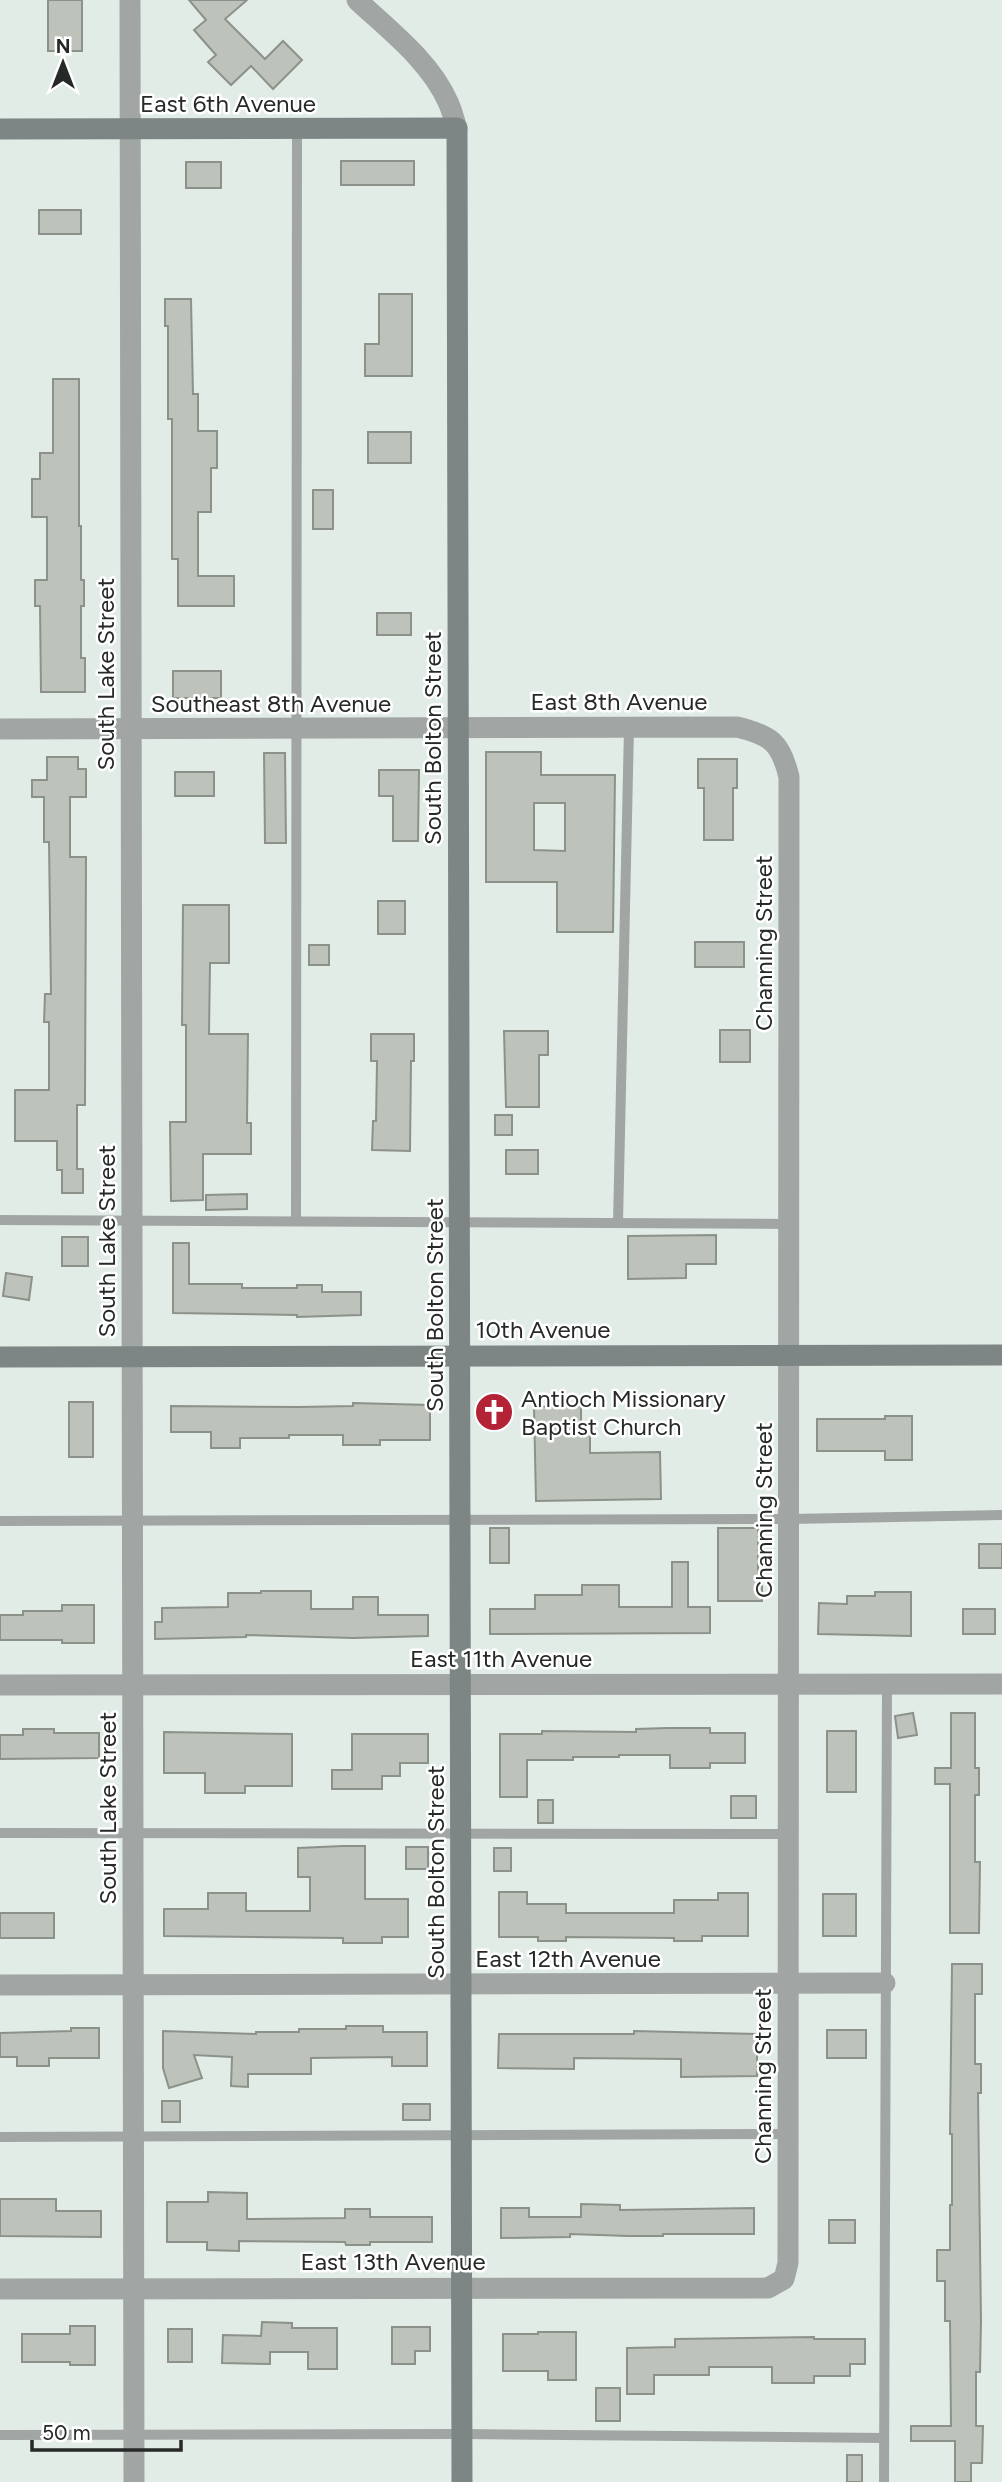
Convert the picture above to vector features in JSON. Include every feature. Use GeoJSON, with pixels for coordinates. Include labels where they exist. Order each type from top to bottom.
{"type":"FeatureCollection","features":[{"type":"Feature","properties":{"kind":"main road","name":"East 6th Avenue"},"geometry":{"type":"LineString","coordinates":[[0,129],[457,128]]}},
{"type":"Feature","properties":{"kind":"main road","name":"South Bolton Street"},"geometry":{"type":"LineString","coordinates":[[457,128],[462,2482]]}},
{"type":"Feature","properties":{"kind":"main road","name":"10th Avenue"},"geometry":{"type":"LineString","coordinates":[[0,1357],[1002,1355]]}},
{"type":"Feature","properties":{"kind":"street","name":"South Lake Street"},"geometry":{"type":"LineString","coordinates":[[131,0],[134,2482]]}},
{"type":"Feature","properties":{"kind":"street"},"geometry":{"type":"LineString","coordinates":[[357,0],[409,49],[431,75],[448,101],[457,128]]}},
{"type":"Feature","properties":{"kind":"street","name":"East 8th Avenue"},"geometry":{"type":"LineString","coordinates":[[459,728],[737,727],[759,732],[775,743]]}},
{"type":"Feature","properties":{"kind":"street","name":"Southeast 8th Avenue"},"geometry":{"type":"LineString","coordinates":[[0,729],[459,728]]}},
{"type":"Feature","properties":{"kind":"street","name":"Channing Street"},"geometry":{"type":"LineString","coordinates":[[775,743],[785,760],[789,777],[790,1684],[788,2263],[784,2279]]}},
{"type":"Feature","properties":{"kind":"street","name":"East 11th Avenue"},"geometry":{"type":"LineString","coordinates":[[0,1685],[1002,1684]]}},
{"type":"Feature","properties":{"kind":"street","name":"East 12th Avenue"},"geometry":{"type":"LineString","coordinates":[[0,1985],[885,1983]]}},
{"type":"Feature","properties":{"kind":"street","name":"East 13th Avenue"},"geometry":{"type":"LineString","coordinates":[[0,2288],[768,2288],[784,2279]]}},
{"type":"Feature","properties":{"kind":"lane"},"geometry":{"type":"LineString","coordinates":[[296,1220],[297,129]]}},
{"type":"Feature","properties":{"kind":"lane"},"geometry":{"type":"LineString","coordinates":[[618,1223],[629,727]]}},
{"type":"Feature","properties":{"kind":"lane"},"geometry":{"type":"LineString","coordinates":[[0,1220],[790,1224]]}},
{"type":"Feature","properties":{"kind":"lane"},"geometry":{"type":"LineString","coordinates":[[0,1521],[790,1519],[1002,1515]]}},
{"type":"Feature","properties":{"kind":"lane"},"geometry":{"type":"LineString","coordinates":[[884,2482],[887,1684]]}},
{"type":"Feature","properties":{"kind":"lane"},"geometry":{"type":"LineString","coordinates":[[0,1833],[789,1834]]}},
{"type":"Feature","properties":{"kind":"lane"},"geometry":{"type":"LineString","coordinates":[[0,2137],[788,2134]]}},
{"type":"Feature","properties":{"kind":"lane"},"geometry":{"type":"LineString","coordinates":[[0,2435],[462,2434],[884,2438]]}},
{"type":"Feature","properties":{"kind":"building"},"geometry":{"type":"Polygon","coordinates":[[[48,0],[82,0],[82,51],[48,51],[48,0]]]}},
{"type":"Feature","properties":{"kind":"building"},"geometry":{"type":"Polygon","coordinates":[[[189,0],[247,0],[225,19],[265,59],[283,41],[302,60],[273,89],[251,66],[231,85],[208,62],[216,55],[194,30],[206,20],[189,0]]]}},
{"type":"Feature","properties":{"kind":"building"},"geometry":{"type":"Polygon","coordinates":[[[341,161],[414,161],[414,185],[341,185],[341,161]]]}},
{"type":"Feature","properties":{"kind":"building"},"geometry":{"type":"Polygon","coordinates":[[[186,162],[221,162],[221,188],[186,188],[186,162]]]}},
{"type":"Feature","properties":{"kind":"building"},"geometry":{"type":"Polygon","coordinates":[[[39,210],[81,210],[81,234],[39,234],[39,210]]]}},
{"type":"Feature","properties":{"kind":"building"},"geometry":{"type":"Polygon","coordinates":[[[379,294],[412,294],[412,376],[365,376],[365,344],[379,344],[379,294]]]}},
{"type":"Feature","properties":{"kind":"building"},"geometry":{"type":"Polygon","coordinates":[[[165,299],[191,299],[193,394],[198,394],[198,431],[217,431],[217,468],[211,468],[211,512],[198,512],[198,576],[234,576],[234,606],[178,606],[178,559],[172,559],[172,419],[168,419],[168,326],[165,326],[165,299]]]}},
{"type":"Feature","properties":{"kind":"building"},"geometry":{"type":"Polygon","coordinates":[[[53,379],[79,379],[79,526],[81,580],[84,580],[81,658],[85,658],[85,692],[41,692],[40,606],[35,606],[35,580],[47,580],[47,517],[32,517],[32,479],[40,479],[40,453],[53,453],[53,379]]]}},
{"type":"Feature","properties":{"kind":"building"},"geometry":{"type":"Polygon","coordinates":[[[368,432],[411,432],[411,463],[368,463],[368,432]]]}},
{"type":"Feature","properties":{"kind":"building"},"geometry":{"type":"Polygon","coordinates":[[[313,490],[333,490],[333,529],[313,529],[313,490]]]}},
{"type":"Feature","properties":{"kind":"building"},"geometry":{"type":"Polygon","coordinates":[[[377,613],[411,613],[411,635],[377,635],[377,613]]]}},
{"type":"Feature","properties":{"kind":"building"},"geometry":{"type":"Polygon","coordinates":[[[173,671],[221,671],[221,698],[173,698],[173,671]]]}},
{"type":"Feature","properties":{"kind":"building"},"geometry":{"type":"Polygon","coordinates":[[[486,752],[541,752],[541,775],[615,775],[613,932],[557,932],[557,882],[486,882],[486,752]],[[534,803],[534,850],[565,851],[565,803],[534,803]]]}},
{"type":"Feature","properties":{"kind":"building"},"geometry":{"type":"Polygon","coordinates":[[[264,753],[285,753],[286,843],[265,843],[264,753]]]}},
{"type":"Feature","properties":{"kind":"building"},"geometry":{"type":"Polygon","coordinates":[[[47,757],[78,757],[78,769],[86,769],[86,797],[70,797],[70,857],[86,857],[85,1105],[77,1105],[77,1169],[83,1169],[83,1193],[62,1193],[62,1170],[57,1170],[57,1141],[15,1141],[15,1090],[49,1090],[49,1022],[44,1022],[45,994],[51,994],[49,842],[44,842],[44,797],[32,797],[32,780],[47,780],[47,757]]]}},
{"type":"Feature","properties":{"kind":"building"},"geometry":{"type":"Polygon","coordinates":[[[698,759],[737,759],[737,788],[733,788],[733,840],[704,840],[704,788],[698,788],[698,759]]]}},
{"type":"Feature","properties":{"kind":"building"},"geometry":{"type":"Polygon","coordinates":[[[379,770],[419,770],[418,841],[393,841],[393,796],[379,796],[379,770]]]}},
{"type":"Feature","properties":{"kind":"building"},"geometry":{"type":"Polygon","coordinates":[[[175,772],[214,772],[214,796],[175,796],[175,772]]]}},
{"type":"Feature","properties":{"kind":"building"},"geometry":{"type":"Polygon","coordinates":[[[378,901],[405,901],[405,934],[378,934],[378,901]]]}},
{"type":"Feature","properties":{"kind":"building"},"geometry":{"type":"Polygon","coordinates":[[[183,905],[229,905],[229,963],[210,963],[209,1034],[248,1034],[247,1123],[251,1123],[251,1154],[203,1154],[203,1200],[171,1201],[170,1122],[186,1122],[186,1025],[182,1025],[183,905]]]}},
{"type":"Feature","properties":{"kind":"building"},"geometry":{"type":"Polygon","coordinates":[[[695,942],[744,942],[744,967],[695,967],[695,942]]]}},
{"type":"Feature","properties":{"kind":"building"},"geometry":{"type":"Polygon","coordinates":[[[309,945],[329,945],[329,965],[309,965],[309,945]]]}},
{"type":"Feature","properties":{"kind":"building"},"geometry":{"type":"Polygon","coordinates":[[[720,1030],[750,1030],[750,1062],[720,1062],[720,1030]]]}},
{"type":"Feature","properties":{"kind":"building"},"geometry":{"type":"Polygon","coordinates":[[[504,1031],[548,1031],[548,1055],[539,1055],[539,1107],[506,1107],[504,1031]]]}},
{"type":"Feature","properties":{"kind":"building"},"geometry":{"type":"Polygon","coordinates":[[[371,1034],[414,1034],[410,1151],[372,1150],[373,1121],[376,1121],[377,1061],[371,1061],[371,1034]]]}},
{"type":"Feature","properties":{"kind":"building"},"geometry":{"type":"Polygon","coordinates":[[[495,1115],[512,1115],[512,1135],[495,1135],[495,1115]]]}},
{"type":"Feature","properties":{"kind":"building"},"geometry":{"type":"Polygon","coordinates":[[[506,1150],[538,1150],[538,1174],[506,1174],[506,1150]]]}},
{"type":"Feature","properties":{"kind":"building"},"geometry":{"type":"Polygon","coordinates":[[[247,1194],[247,1209],[206,1210],[206,1195],[247,1194]]]}},
{"type":"Feature","properties":{"kind":"building"},"geometry":{"type":"Polygon","coordinates":[[[716,1235],[716,1264],[686,1264],[686,1278],[628,1279],[628,1236],[716,1235]]]}},
{"type":"Feature","properties":{"kind":"building"},"geometry":{"type":"Polygon","coordinates":[[[62,1237],[88,1237],[88,1266],[62,1266],[62,1237]]]}},
{"type":"Feature","properties":{"kind":"building"},"geometry":{"type":"Polygon","coordinates":[[[173,1243],[189,1243],[189,1284],[242,1284],[242,1288],[322,1285],[322,1292],[361,1292],[361,1315],[297,1317],[173,1313],[173,1243]]]}},
{"type":"Feature","properties":{"kind":"building"},"geometry":{"type":"Polygon","coordinates":[[[6,1273],[32,1277],[29,1300],[3,1296],[6,1273]]]}},
{"type":"Feature","properties":{"kind":"building"},"geometry":{"type":"Polygon","coordinates":[[[69,1402],[93,1402],[93,1457],[69,1457],[69,1402]]]}},
{"type":"Feature","properties":{"kind":"building"},"geometry":{"type":"Polygon","coordinates":[[[353,1403],[430,1405],[430,1440],[380,1440],[380,1445],[343,1445],[343,1435],[289,1435],[289,1438],[240,1438],[240,1448],[211,1448],[211,1432],[171,1432],[171,1406],[299,1407],[353,1406],[353,1403]]]}},
{"type":"Feature","properties":{"kind":"building"},"geometry":{"type":"Polygon","coordinates":[[[581,1406],[581,1429],[590,1429],[590,1453],[660,1452],[661,1499],[536,1501],[534,1407],[581,1406]]]}},
{"type":"Feature","properties":{"kind":"building"},"geometry":{"type":"Polygon","coordinates":[[[885,1416],[912,1416],[912,1460],[885,1460],[885,1451],[817,1451],[817,1419],[885,1419],[885,1416]]]}},
{"type":"Feature","properties":{"kind":"building"},"geometry":{"type":"Polygon","coordinates":[[[490,1528],[509,1528],[509,1563],[490,1563],[490,1528]]]}},
{"type":"Feature","properties":{"kind":"building"},"geometry":{"type":"Polygon","coordinates":[[[718,1528],[758,1528],[758,1585],[762,1585],[762,1601],[718,1601],[718,1528]]]}},
{"type":"Feature","properties":{"kind":"building"},"geometry":{"type":"Polygon","coordinates":[[[979,1544],[1002,1544],[1002,1568],[979,1568],[979,1544]]]}},
{"type":"Feature","properties":{"kind":"building"},"geometry":{"type":"Polygon","coordinates":[[[672,1562],[688,1562],[688,1607],[710,1607],[710,1633],[490,1634],[490,1609],[535,1609],[535,1595],[582,1595],[582,1585],[619,1585],[619,1607],[672,1607],[672,1562]]]}},
{"type":"Feature","properties":{"kind":"building"},"geometry":{"type":"Polygon","coordinates":[[[311,1591],[311,1609],[353,1609],[353,1597],[378,1597],[378,1615],[428,1615],[428,1636],[353,1638],[246,1635],[155,1639],[155,1622],[162,1622],[162,1608],[228,1607],[228,1593],[311,1591]]]}},
{"type":"Feature","properties":{"kind":"building"},"geometry":{"type":"Polygon","coordinates":[[[875,1592],[911,1592],[911,1636],[818,1634],[819,1603],[847,1604],[847,1596],[875,1596],[875,1592]]]}},
{"type":"Feature","properties":{"kind":"building"},"geometry":{"type":"Polygon","coordinates":[[[62,1605],[94,1605],[94,1643],[0,1640],[0,1615],[23,1615],[23,1611],[62,1611],[62,1605]]]}},
{"type":"Feature","properties":{"kind":"building"},"geometry":{"type":"Polygon","coordinates":[[[963,1609],[995,1609],[995,1634],[963,1634],[963,1609]]]}},
{"type":"Feature","properties":{"kind":"building"},"geometry":{"type":"Polygon","coordinates":[[[913,1713],[917,1735],[898,1738],[895,1716],[913,1713]]]}},
{"type":"Feature","properties":{"kind":"building"},"geometry":{"type":"Polygon","coordinates":[[[951,1713],[975,1713],[975,1768],[979,1768],[979,1795],[975,1795],[975,1862],[980,1862],[979,1933],[950,1933],[950,1784],[935,1784],[935,1768],[951,1768],[951,1713]]]}},
{"type":"Feature","properties":{"kind":"building"},"geometry":{"type":"Polygon","coordinates":[[[710,1728],[710,1733],[745,1733],[745,1763],[710,1763],[710,1768],[670,1768],[670,1755],[527,1760],[527,1797],[500,1797],[500,1734],[542,1734],[542,1731],[636,1732],[636,1729],[710,1728]]]}},
{"type":"Feature","properties":{"kind":"building"},"geometry":{"type":"Polygon","coordinates":[[[23,1729],[54,1729],[54,1733],[99,1733],[99,1758],[0,1759],[0,1735],[23,1735],[23,1729]]]}},
{"type":"Feature","properties":{"kind":"building"},"geometry":{"type":"Polygon","coordinates":[[[827,1731],[856,1731],[856,1792],[827,1792],[827,1731]]]}},
{"type":"Feature","properties":{"kind":"building"},"geometry":{"type":"Polygon","coordinates":[[[164,1732],[292,1734],[292,1786],[245,1786],[245,1793],[205,1793],[205,1773],[164,1773],[164,1732]]]}},
{"type":"Feature","properties":{"kind":"building"},"geometry":{"type":"Polygon","coordinates":[[[352,1734],[428,1734],[428,1763],[400,1763],[400,1776],[382,1776],[382,1789],[332,1789],[332,1770],[352,1770],[352,1734]]]}},
{"type":"Feature","properties":{"kind":"building"},"geometry":{"type":"Polygon","coordinates":[[[731,1796],[756,1796],[756,1818],[731,1818],[731,1796]]]}},
{"type":"Feature","properties":{"kind":"building"},"geometry":{"type":"Polygon","coordinates":[[[538,1800],[553,1800],[553,1823],[538,1823],[538,1800]]]}},
{"type":"Feature","properties":{"kind":"building"},"geometry":{"type":"Polygon","coordinates":[[[365,1846],[365,1899],[408,1899],[408,1937],[382,1937],[382,1943],[343,1943],[343,1938],[164,1936],[164,1909],[208,1909],[208,1893],[246,1893],[246,1911],[310,1911],[310,1877],[298,1877],[298,1848],[365,1846]]]}},
{"type":"Feature","properties":{"kind":"building"},"geometry":{"type":"Polygon","coordinates":[[[406,1847],[428,1847],[428,1869],[406,1869],[406,1847]]]}},
{"type":"Feature","properties":{"kind":"building"},"geometry":{"type":"Polygon","coordinates":[[[494,1848],[511,1848],[511,1871],[494,1871],[494,1848]]]}},
{"type":"Feature","properties":{"kind":"building"},"geometry":{"type":"Polygon","coordinates":[[[499,1892],[527,1892],[527,1904],[566,1904],[566,1913],[674,1913],[674,1900],[718,1900],[718,1893],[748,1893],[748,1936],[702,1936],[702,1941],[674,1941],[674,1938],[566,1937],[566,1941],[538,1941],[538,1937],[499,1937],[499,1892]]]}},
{"type":"Feature","properties":{"kind":"building"},"geometry":{"type":"Polygon","coordinates":[[[823,1894],[856,1894],[856,1936],[823,1936],[823,1894]]]}},
{"type":"Feature","properties":{"kind":"building"},"geometry":{"type":"Polygon","coordinates":[[[0,1913],[54,1913],[54,1938],[0,1938],[0,1913]]]}},
{"type":"Feature","properties":{"kind":"building"},"geometry":{"type":"Polygon","coordinates":[[[952,1964],[982,1964],[982,1994],[975,1994],[975,2064],[981,2064],[981,2093],[978,2093],[981,2321],[980,2372],[976,2372],[976,2426],[983,2426],[982,2463],[971,2463],[971,2482],[955,2482],[955,2441],[911,2441],[911,2426],[951,2426],[950,2321],[945,2321],[945,2281],[937,2281],[937,2250],[950,2250],[952,1964]]]}},
{"type":"Feature","properties":{"kind":"building"},"geometry":{"type":"Polygon","coordinates":[[[346,2026],[383,2026],[383,2032],[427,2032],[427,2066],[392,2066],[392,2057],[311,2058],[311,2074],[248,2074],[248,2087],[231,2086],[232,2057],[194,2055],[202,2078],[169,2088],[163,2068],[163,2031],[256,2034],[299,2032],[299,2029],[346,2029],[346,2026]]]}},
{"type":"Feature","properties":{"kind":"building"},"geometry":{"type":"Polygon","coordinates":[[[71,2028],[99,2028],[99,2058],[49,2058],[49,2066],[17,2066],[17,2057],[0,2057],[0,2033],[71,2031],[71,2028]]]}},
{"type":"Feature","properties":{"kind":"building"},"geometry":{"type":"Polygon","coordinates":[[[827,2030],[866,2030],[866,2058],[827,2058],[827,2030]]]}},
{"type":"Feature","properties":{"kind":"building"},"geometry":{"type":"Polygon","coordinates":[[[634,2031],[757,2034],[757,2076],[681,2077],[681,2059],[574,2058],[574,2069],[498,2068],[499,2034],[634,2034],[634,2031]]]}},
{"type":"Feature","properties":{"kind":"building"},"geometry":{"type":"Polygon","coordinates":[[[162,2101],[180,2101],[180,2122],[162,2122],[162,2101]]]}},
{"type":"Feature","properties":{"kind":"building"},"geometry":{"type":"Polygon","coordinates":[[[403,2104],[430,2104],[430,2120],[403,2120],[403,2104]]]}},
{"type":"Feature","properties":{"kind":"building"},"geometry":{"type":"Polygon","coordinates":[[[208,2192],[247,2193],[247,2219],[345,2218],[345,2209],[370,2209],[370,2217],[432,2217],[432,2242],[370,2242],[370,2245],[346,2245],[345,2242],[239,2241],[239,2251],[207,2250],[207,2242],[167,2242],[167,2202],[208,2202],[208,2192]]]}},
{"type":"Feature","properties":{"kind":"building"},"geometry":{"type":"Polygon","coordinates":[[[0,2199],[56,2199],[56,2211],[101,2211],[101,2237],[0,2236],[0,2199]]]}},
{"type":"Feature","properties":{"kind":"building"},"geometry":{"type":"Polygon","coordinates":[[[581,2204],[620,2205],[620,2210],[754,2208],[754,2234],[570,2234],[570,2237],[501,2238],[501,2208],[529,2208],[529,2217],[581,2217],[581,2204]]]}},
{"type":"Feature","properties":{"kind":"building"},"geometry":{"type":"Polygon","coordinates":[[[829,2220],[855,2220],[855,2243],[829,2243],[829,2220]]]}},
{"type":"Feature","properties":{"kind":"building"},"geometry":{"type":"Polygon","coordinates":[[[262,2322],[292,2323],[292,2328],[337,2328],[337,2369],[308,2369],[308,2352],[270,2352],[270,2364],[222,2363],[223,2335],[261,2336],[262,2322]]]}},
{"type":"Feature","properties":{"kind":"building"},"geometry":{"type":"Polygon","coordinates":[[[70,2326],[95,2326],[95,2365],[22,2362],[22,2334],[70,2334],[70,2326]]]}},
{"type":"Feature","properties":{"kind":"building"},"geometry":{"type":"Polygon","coordinates":[[[392,2327],[430,2327],[430,2351],[415,2351],[415,2364],[392,2364],[392,2327]]]}},
{"type":"Feature","properties":{"kind":"building"},"geometry":{"type":"Polygon","coordinates":[[[168,2329],[192,2329],[192,2362],[168,2362],[168,2329]]]}},
{"type":"Feature","properties":{"kind":"building"},"geometry":{"type":"Polygon","coordinates":[[[576,2332],[576,2380],[548,2380],[548,2371],[503,2371],[503,2334],[576,2332]]]}},
{"type":"Feature","properties":{"kind":"building"},"geometry":{"type":"Polygon","coordinates":[[[675,2339],[865,2339],[865,2364],[850,2364],[850,2376],[814,2376],[814,2383],[772,2383],[772,2367],[709,2367],[709,2375],[654,2375],[654,2394],[627,2394],[627,2348],[675,2347],[675,2339]]]}},
{"type":"Feature","properties":{"kind":"building"},"geometry":{"type":"Polygon","coordinates":[[[596,2388],[620,2388],[620,2421],[596,2421],[596,2388]]]}},
{"type":"Feature","properties":{"kind":"building"},"geometry":{"type":"Polygon","coordinates":[[[847,2455],[862,2455],[862,2482],[847,2482],[847,2455]]]}},
{"type":"Feature","properties":{"kind":"place","name":"Antioch Missionary Baptist Church"},"geometry":{"type":"Point","coordinates":[494,1412]}}]}
